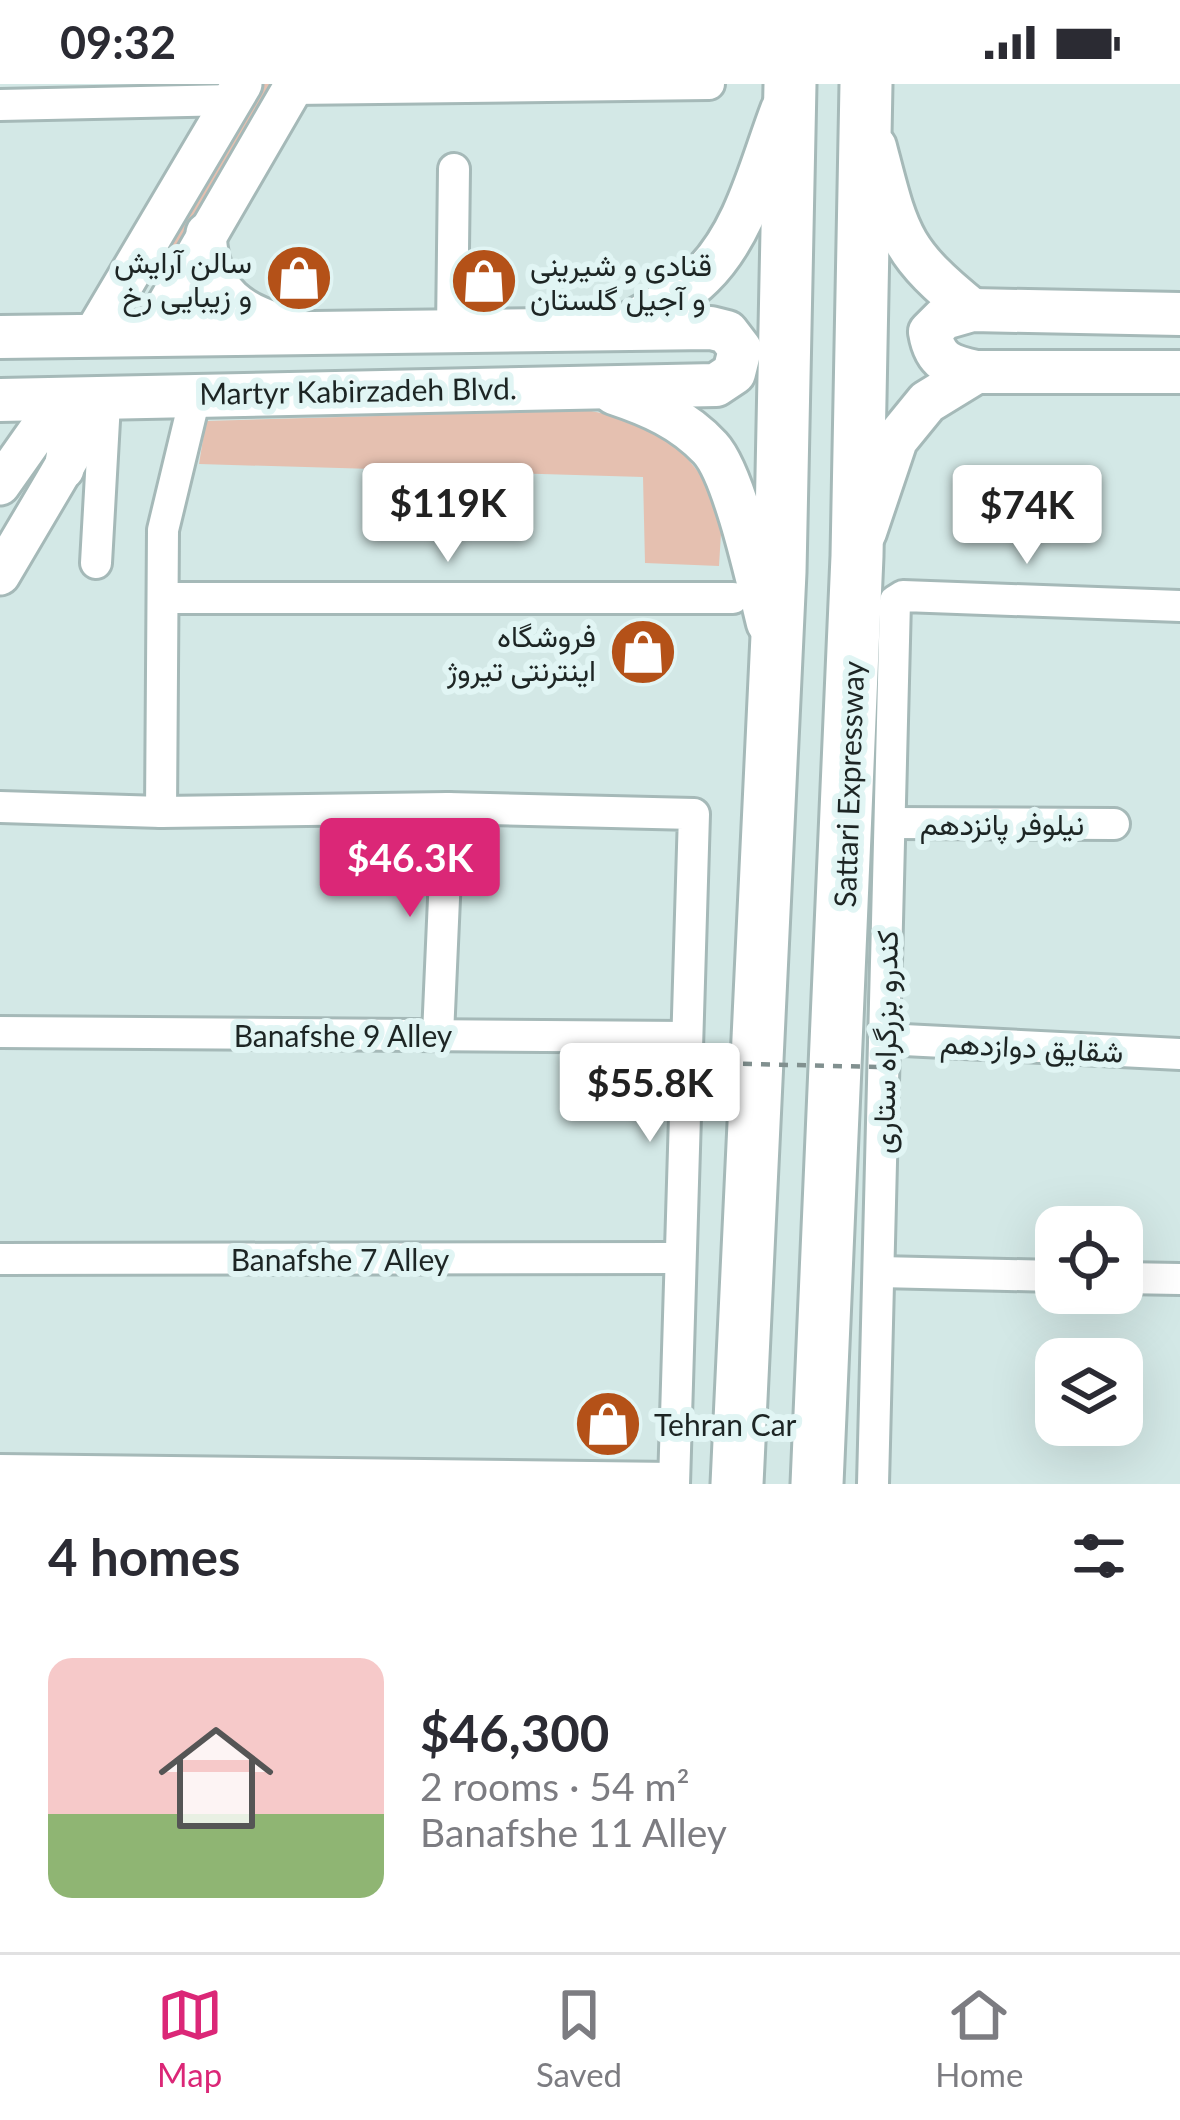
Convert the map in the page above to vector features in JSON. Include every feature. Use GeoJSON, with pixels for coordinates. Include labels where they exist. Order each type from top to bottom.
{"type":"FeatureCollection","features":[{"type":"Feature","properties":{"kind":"highway"},"geometry":{"type":"LineString","coordinates":[[737,1484],[789,271],[790,85]]}},
{"type":"Feature","properties":{"kind":"highway","name":"Sattari Expressway"},"geometry":{"type":"LineString","coordinates":[[818,1484],[857,556],[866,97]]}},
{"type":"Feature","properties":{"kind":"main road"},"geometry":{"type":"LineString","coordinates":[[622,328],[683,292],[719,257],[740,221],[790,85]]}},
{"type":"Feature","properties":{"kind":"main road"},"geometry":{"type":"LineString","coordinates":[[866,97],[896,228],[913,258],[972,310]]}},
{"type":"Feature","properties":{"kind":"main road"},"geometry":{"type":"LineString","coordinates":[[1180,314],[972,310],[944,318],[930,332],[933,350],[946,365],[976,372],[1180,373]]}},
{"type":"Feature","properties":{"kind":"main road","name":"Martyr Kabirzadeh Blvd."},"geometry":{"type":"LineString","coordinates":[[0,338],[711,328],[727,332],[740,349],[734,373],[716,385],[0,400]]}},
{"type":"Feature","properties":{"kind":"main road"},"geometry":{"type":"LineString","coordinates":[[857,556],[896,440],[927,402],[976,372]]}},
{"type":"Feature","properties":{"kind":"main road"},"geometry":{"type":"LineString","coordinates":[[590,385],[678,420],[713,451],[742,520],[774,647]]}},
{"type":"Feature","properties":{"kind":"street"},"geometry":{"type":"LineString","coordinates":[[150,334],[294,86],[707,85]]}},
{"type":"Feature","properties":{"kind":"street"},"geometry":{"type":"LineString","coordinates":[[0,105],[238,92]]}},
{"type":"Feature","properties":{"kind":"street"},"geometry":{"type":"LineString","coordinates":[[94,334],[238,92]]}},
{"type":"Feature","properties":{"kind":"street"},"geometry":{"type":"LineString","coordinates":[[452,330],[454,169]]}},
{"type":"Feature","properties":{"kind":"street"},"geometry":{"type":"LineString","coordinates":[[206,233],[215,280],[231,302],[256,318],[302,332]]}},
{"type":"Feature","properties":{"kind":"street"},"geometry":{"type":"LineString","coordinates":[[161,812],[164,530],[196,393]]}},
{"type":"Feature","properties":{"kind":"street"},"geometry":{"type":"LineString","coordinates":[[0,575],[105,397]]}},
{"type":"Feature","properties":{"kind":"street"},"geometry":{"type":"LineString","coordinates":[[96,563],[105,397]]}},
{"type":"Feature","properties":{"kind":"street"},"geometry":{"type":"LineString","coordinates":[[0,485],[43,424],[57,424],[70,434],[64,469]]}},
{"type":"Feature","properties":{"kind":"street","name":"کندرو بزرگراه ستاری"},"geometry":{"type":"LineString","coordinates":[[873,1484],[895,601],[903,596],[1180,606]]}},
{"type":"Feature","properties":{"kind":"street"},"geometry":{"type":"LineString","coordinates":[[163,598],[733,598]]}},
{"type":"Feature","properties":{"kind":"street"},"geometry":{"type":"LineString","coordinates":[[0,807],[694,814],[674,1481],[0,1470]]}},
{"type":"Feature","properties":{"kind":"street"},"geometry":{"type":"LineString","coordinates":[[438,1035],[448,808]]}},
{"type":"Feature","properties":{"kind":"street","name":"نیلوفر پانزدهم"},"geometry":{"type":"LineString","coordinates":[[890,823],[1114,824]]}},
{"type":"Feature","properties":{"kind":"street","name":"Banafshe 9 Alley"},"geometry":{"type":"LineString","coordinates":[[0,1032],[687,1037]]}},
{"type":"Feature","properties":{"kind":"street","name":"شقایق دوازدهم"},"geometry":{"type":"LineString","coordinates":[[881,1053],[1180,1054]]}},
{"type":"Feature","properties":{"kind":"street","name":"Banafshe 7 Alley"},"geometry":{"type":"LineString","coordinates":[[0,1259],[679,1258]]}},
{"type":"Feature","properties":{"kind":"street"},"geometry":{"type":"LineString","coordinates":[[879,1271],[1035,1275]]}},
{"type":"Feature","properties":{"kind":"street"},"geometry":{"type":"LineString","coordinates":[[1143,1278],[1180,1279]]}},
{"type":"Feature","properties":{"kind":"path"},"geometry":{"type":"LineString","coordinates":[[707,1063],[881,1053]]}},
{"type":"Feature","properties":{"kind":"shaded area"},"geometry":{"type":"Polygon","coordinates":[[[253,84],[284,84],[158,283],[142,286],[253,84]]]}},
{"type":"Feature","properties":{"kind":"shaded area"},"geometry":{"type":"Polygon","coordinates":[[[586,410],[641,421],[675,443],[708,484],[722,517],[719,566],[645,563],[643,477],[199,464],[206,421],[586,410]]]}},
{"type":"Feature","properties":{"kind":"place","name":"سالن آرایش و زیبایی رخ"},"geometry":{"type":"Point","coordinates":[299,278]}},
{"type":"Feature","properties":{"kind":"place","name":"قنادی و شیرینی و آجیل گلستان"},"geometry":{"type":"Point","coordinates":[484,281]}},
{"type":"Feature","properties":{"kind":"place","name":"فروشگاه اینترنتی تیروژ"},"geometry":{"type":"Point","coordinates":[643,652]}},
{"type":"Feature","properties":{"kind":"place","name":"Tehran Car"},"geometry":{"type":"Point","coordinates":[608,1424]}}]}
